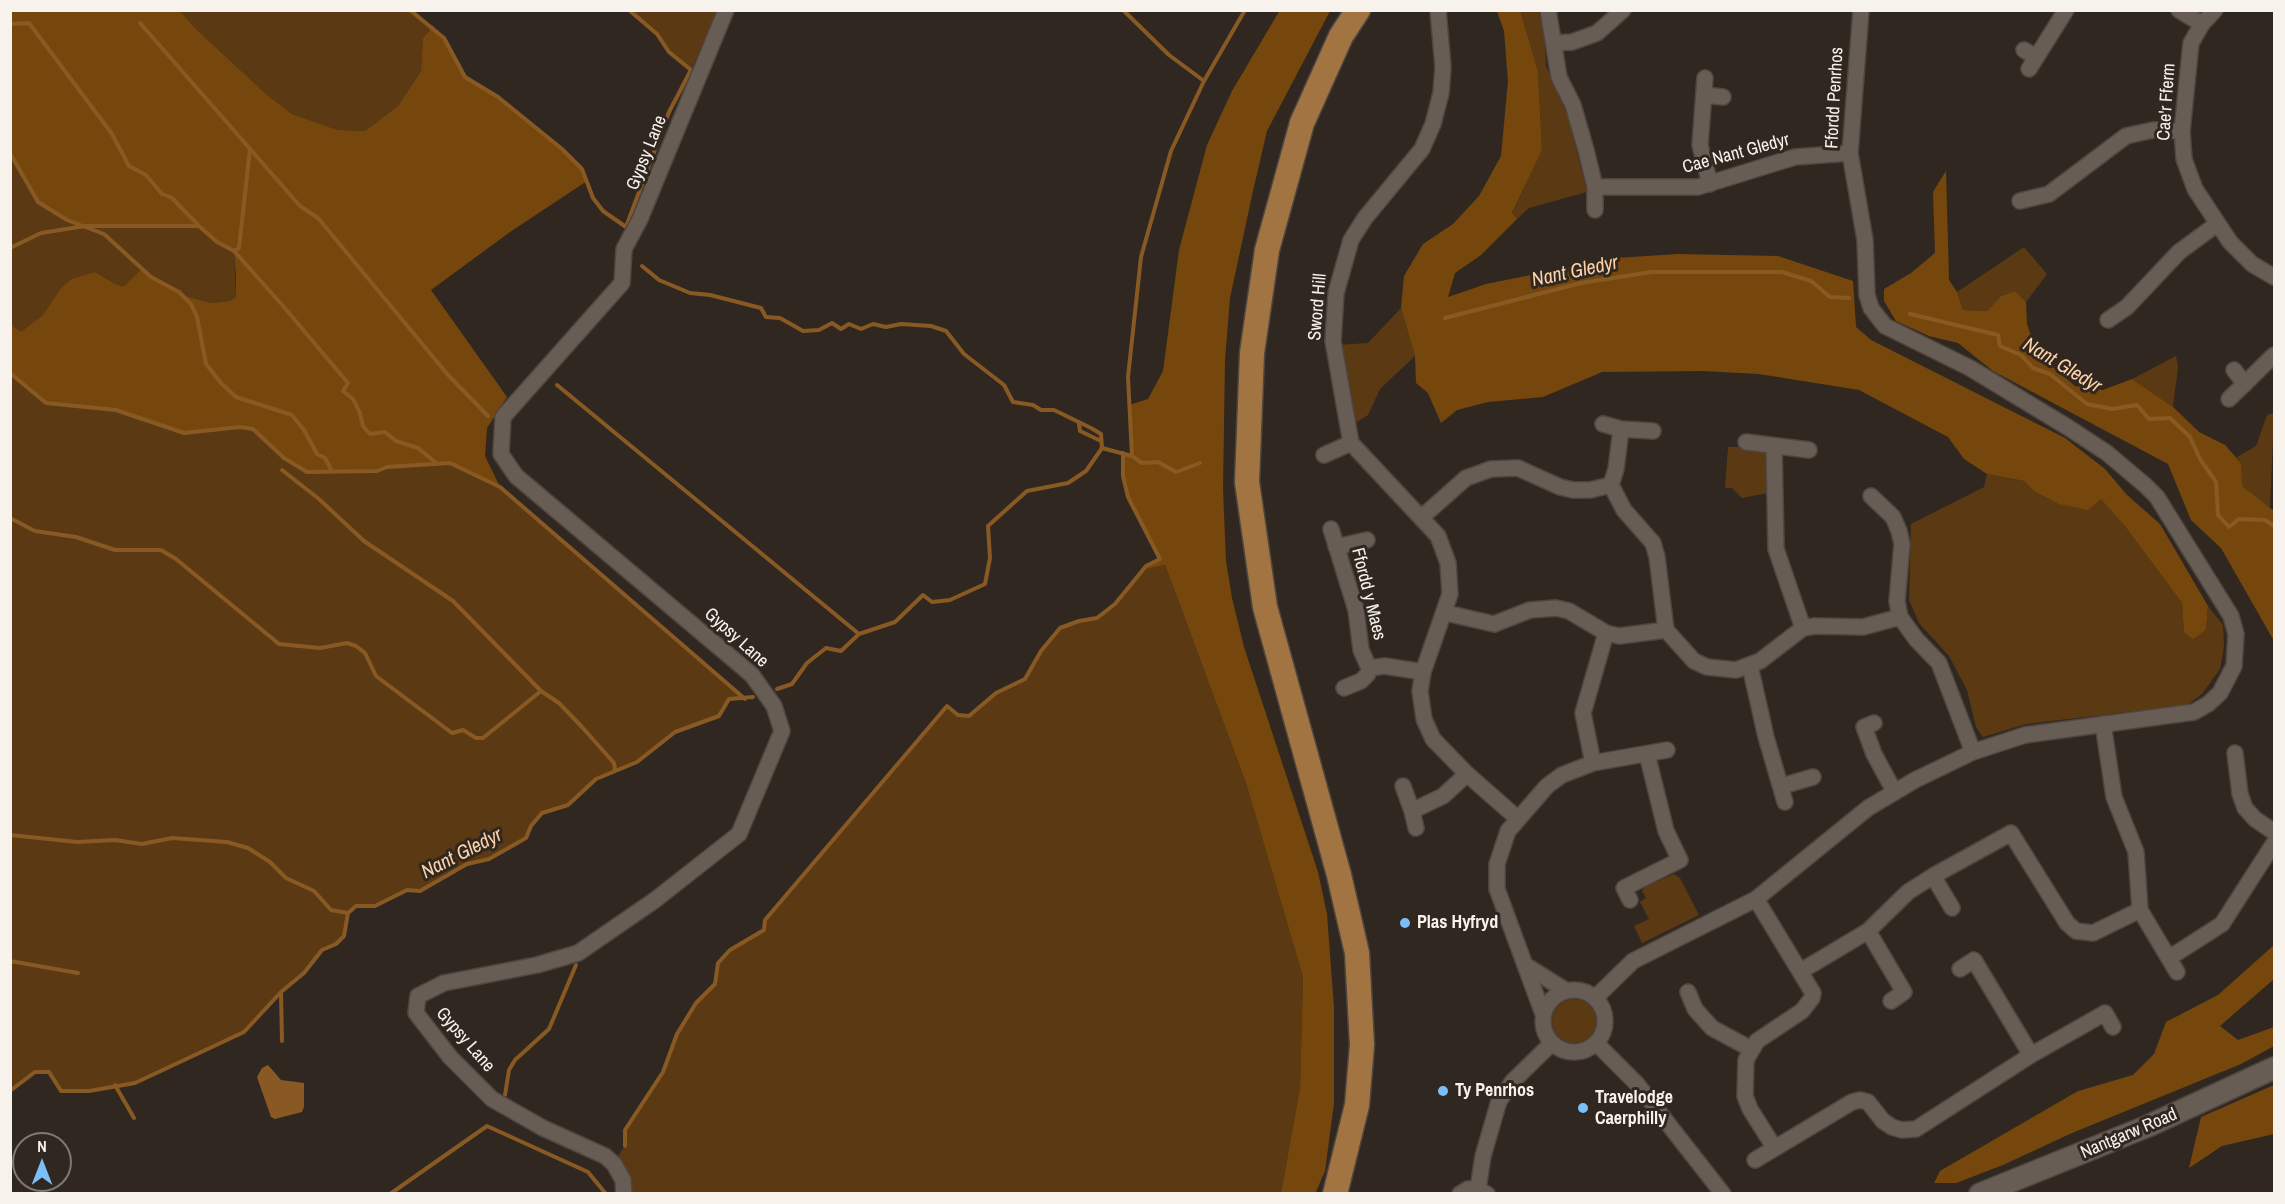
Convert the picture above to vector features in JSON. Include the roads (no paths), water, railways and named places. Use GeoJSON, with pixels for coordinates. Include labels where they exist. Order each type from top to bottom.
{"type":"FeatureCollection","features":[{"type":"Feature","properties":{"kind":"main road"},"geometry":{"type":"LineString","coordinates":[[1335,1194],[1357,1105],[1362,1045],[1357,953],[1339,875],[1265,607],[1247,482],[1252,353],[1267,250],[1302,123],[1341,36],[1358,10]]}},
{"type":"Feature","properties":{"kind":"main road","name":"Nantgarw Road"},"geometry":{"type":"LineString","coordinates":[[1980,1194],[2205,1101],[2274,1068]]}},
{"type":"Feature","properties":{"kind":"street","name":"Gypsy Lane"},"geometry":{"type":"LineString","coordinates":[[624,1194],[623,1180],[614,1164],[605,1156],[543,1128],[492,1099],[450,1057],[416,1013],[418,996],[444,983],[537,965],[578,953],[655,900],[739,834],[782,731],[774,706],[752,675],[516,476],[501,454],[502,417],[622,284],[624,249],[640,219],[726,10]]}},
{"type":"Feature","properties":{"kind":"street","name":"Sword Hill"},"geometry":{"type":"LineString","coordinates":[[1351,444],[1333,342],[1336,293],[1351,240],[1365,218],[1422,149],[1433,124],[1441,93],[1443,67],[1438,10]]}},
{"type":"Feature","properties":{"kind":"street"},"geometry":{"type":"LineString","coordinates":[[1548,10],[1559,77],[1573,105],[1595,187],[1595,210]]}},
{"type":"Feature","properties":{"kind":"street","name":"Ffordd Penrhos"},"geometry":{"type":"LineString","coordinates":[[1861,10],[1850,153],[1865,240],[1867,295],[1871,308],[1885,326],[1970,368],[2030,402],[2107,453],[2146,486],[2157,497],[2223,602],[2236,634],[2234,666],[2220,693],[2208,704],[2194,712],[2103,724]]}},
{"type":"Feature","properties":{"kind":"street"},"geometry":{"type":"LineString","coordinates":[[2030,59],[2066,10]]}},
{"type":"Feature","properties":{"kind":"street"},"geometry":{"type":"LineString","coordinates":[[2179,10],[2202,24]]}},
{"type":"Feature","properties":{"kind":"street","name":"Cae'r Fferm"},"geometry":{"type":"LineString","coordinates":[[2215,10],[2202,24],[2191,43],[2182,131],[2184,159],[2189,177],[2217,224],[2242,254],[2274,277]]}},
{"type":"Feature","properties":{"kind":"street"},"geometry":{"type":"LineString","coordinates":[[1554,44],[1572,42],[1597,33],[1619,12]]}},
{"type":"Feature","properties":{"kind":"street"},"geometry":{"type":"LineString","coordinates":[[1705,78],[1700,145],[1710,184]]}},
{"type":"Feature","properties":{"kind":"street"},"geometry":{"type":"LineString","coordinates":[[1704,95],[1723,97]]}},
{"type":"Feature","properties":{"kind":"street"},"geometry":{"type":"LineString","coordinates":[[2020,201],[2049,194],[2126,136],[2153,130],[2182,131]]}},
{"type":"Feature","properties":{"kind":"street","name":"Cae Nant Gledyr"},"geometry":{"type":"LineString","coordinates":[[1595,187],[1680,189],[1710,184],[1795,157],[1850,153]]}},
{"type":"Feature","properties":{"kind":"street"},"geometry":{"type":"LineString","coordinates":[[2108,320],[2139,296],[2179,252],[2217,224]]}},
{"type":"Feature","properties":{"kind":"street"},"geometry":{"type":"LineString","coordinates":[[2229,399],[2274,355]]}},
{"type":"Feature","properties":{"kind":"street"},"geometry":{"type":"LineString","coordinates":[[2234,370],[2246,384]]}},
{"type":"Feature","properties":{"kind":"street"},"geometry":{"type":"LineString","coordinates":[[1603,424],[1622,429],[1653,432]]}},
{"type":"Feature","properties":{"kind":"street"},"geometry":{"type":"LineString","coordinates":[[1622,429],[1616,469],[1611,484],[1624,510],[1653,543],[1658,557],[1666,630],[1684,652],[1707,667],[1736,670],[1760,661],[1803,628],[1863,627],[1900,617]]}},
{"type":"Feature","properties":{"kind":"street"},"geometry":{"type":"LineString","coordinates":[[1746,442],[1809,450]]}},
{"type":"Feature","properties":{"kind":"street"},"geometry":{"type":"LineString","coordinates":[[1324,455],[1351,444],[1438,536],[1452,579],[1446,613],[1423,672],[1421,706],[1428,731],[1467,774],[1517,818]]}},
{"type":"Feature","properties":{"kind":"street"},"geometry":{"type":"LineString","coordinates":[[1774,447],[1776,549],[1803,628]]}},
{"type":"Feature","properties":{"kind":"street"},"geometry":{"type":"LineString","coordinates":[[1422,517],[1466,478],[1491,469],[1518,468],[1560,487],[1573,489],[1590,490],[1611,484]]}},
{"type":"Feature","properties":{"kind":"street"},"geometry":{"type":"LineString","coordinates":[[1871,496],[1893,517],[1902,544],[1897,583],[1900,617],[1916,639],[1939,663],[1973,752]]}},
{"type":"Feature","properties":{"kind":"street","name":"Ffordd y Maes"},"geometry":{"type":"LineString","coordinates":[[1331,529],[1356,610],[1361,650],[1369,668],[1368,674],[1361,681],[1344,688]]}},
{"type":"Feature","properties":{"kind":"street"},"geometry":{"type":"LineString","coordinates":[[1336,547],[1366,540]]}},
{"type":"Feature","properties":{"kind":"street"},"geometry":{"type":"LineString","coordinates":[[1446,613],[1494,624],[1530,610],[1556,608],[1569,611],[1606,633],[1629,636],[1666,630]]}},
{"type":"Feature","properties":{"kind":"street"},"geometry":{"type":"LineString","coordinates":[[1593,763],[1583,713],[1606,633]]}},
{"type":"Feature","properties":{"kind":"street","name":"Ffordd y Maes"},"geometry":{"type":"LineString","coordinates":[[1369,668],[1385,666],[1423,672]]}},
{"type":"Feature","properties":{"kind":"street"},"geometry":{"type":"LineString","coordinates":[[1750,666],[1766,737],[1785,802]]}},
{"type":"Feature","properties":{"kind":"street"},"geometry":{"type":"LineString","coordinates":[[1874,723],[1864,727],[1874,754],[1894,791]]}},
{"type":"Feature","properties":{"kind":"street"},"geometry":{"type":"LineString","coordinates":[[1596,998],[1633,961],[1756,899],[1845,826],[1894,791],[1973,752],[2025,735],[2103,724],[2114,797],[2136,852],[2140,910],[2177,972]]}},
{"type":"Feature","properties":{"kind":"street"},"geometry":{"type":"LineString","coordinates":[[1525,965],[1565,990],[1583,991],[1596,998],[1605,1017],[1602,1036],[1596,1043],[1587,1049],[1569,1052],[1552,1043],[1545,1033],[1543,1014],[1500,899],[1496,877],[1502,844],[1517,818],[1547,786],[1562,775],[1593,763],[1668,750]]}},
{"type":"Feature","properties":{"kind":"street"},"geometry":{"type":"LineString","coordinates":[[2235,753],[2240,794],[2245,808],[2255,819],[2274,832]]}},
{"type":"Feature","properties":{"kind":"street"},"geometry":{"type":"LineString","coordinates":[[1630,900],[1624,888],[1683,866],[1666,831],[1647,754]]}},
{"type":"Feature","properties":{"kind":"street"},"geometry":{"type":"LineString","coordinates":[[1412,811],[1443,796],[1467,774]]}},
{"type":"Feature","properties":{"kind":"street"},"geometry":{"type":"LineString","coordinates":[[1782,786],[1813,777]]}},
{"type":"Feature","properties":{"kind":"street"},"geometry":{"type":"LineString","coordinates":[[1403,786],[1416,828]]}},
{"type":"Feature","properties":{"kind":"street"},"geometry":{"type":"LineString","coordinates":[[1801,971],[1869,931],[1908,892],[2011,833],[2067,923],[2076,931],[2093,933],[2140,910]]}},
{"type":"Feature","properties":{"kind":"street"},"geometry":{"type":"LineString","coordinates":[[2169,958],[2222,924],[2274,843]]}},
{"type":"Feature","properties":{"kind":"street"},"geometry":{"type":"LineString","coordinates":[[1933,876],[1952,908]]}},
{"type":"Feature","properties":{"kind":"street"},"geometry":{"type":"LineString","coordinates":[[1756,899],[1811,986],[1812,998],[1802,1011],[1774,1028],[1751,1049],[1744,1074],[1745,1096],[1750,1109],[1774,1147]]}},
{"type":"Feature","properties":{"kind":"street"},"geometry":{"type":"LineString","coordinates":[[1869,931],[1904,992],[1891,1001]]}},
{"type":"Feature","properties":{"kind":"street"},"geometry":{"type":"LineString","coordinates":[[1960,969],[1974,960],[2031,1055]]}},
{"type":"Feature","properties":{"kind":"street"},"geometry":{"type":"LineString","coordinates":[[1543,1014],[1549,1001],[1565,990]]}},
{"type":"Feature","properties":{"kind":"street"},"geometry":{"type":"LineString","coordinates":[[1688,992],[1695,1009],[1712,1028],[1751,1049]]}},
{"type":"Feature","properties":{"kind":"street"},"geometry":{"type":"LineString","coordinates":[[1755,1160],[1852,1102],[1860,1100],[1868,1102],[1883,1121],[1892,1127],[1902,1130],[1916,1129],[2031,1055],[2105,1013],[2113,1027]]}},
{"type":"Feature","properties":{"kind":"street"},"geometry":{"type":"LineString","coordinates":[[1460,1194],[1468,1189],[1482,1191],[1483,1156],[1499,1101],[1513,1081],[1552,1043]]}},
{"type":"Feature","properties":{"kind":"street"},"geometry":{"type":"LineString","coordinates":[[1596,1043],[1637,1084],[1723,1194]]}},
{"type":"Feature","properties":{"kind":"waterway"},"geometry":{"type":"LineString","coordinates":[[410,10],[444,38],[465,77],[498,97],[562,149],[582,169],[593,198],[603,211],[626,227],[669,112],[691,70],[669,52],[657,34],[629,10]]}},
{"type":"Feature","properties":{"kind":"waterway"},"geometry":{"type":"LineString","coordinates":[[1123,10],[1169,55],[1204,81]]}},
{"type":"Feature","properties":{"kind":"waterway"},"geometry":{"type":"LineString","coordinates":[[1132,456],[1128,377],[1141,257],[1171,151],[1204,81],[1245,10]]}},
{"type":"Feature","properties":{"kind":"waterway"},"geometry":{"type":"LineString","coordinates":[[10,24],[29,23],[112,134],[129,166],[146,175],[162,194],[172,198],[217,242],[234,251],[283,306],[348,383],[343,391],[353,399],[363,426],[370,434],[385,432],[396,441],[418,448],[435,462]]}},
{"type":"Feature","properties":{"kind":"waterway"},"geometry":{"type":"LineString","coordinates":[[140,23],[300,206],[318,218],[448,375],[488,416]]}},
{"type":"Feature","properties":{"kind":"waterway"},"geometry":{"type":"LineString","coordinates":[[234,251],[239,248],[250,149]]}},
{"type":"Feature","properties":{"kind":"waterway"},"geometry":{"type":"LineString","coordinates":[[10,153],[38,202],[67,220],[104,234],[151,277],[179,292],[191,304],[197,317],[206,364],[221,383],[236,397],[292,415],[304,430],[317,454],[325,458],[332,471]]}},
{"type":"Feature","properties":{"kind":"waterway"},"geometry":{"type":"LineString","coordinates":[[10,248],[41,233],[85,226],[198,226]]}},
{"type":"Feature","properties":{"kind":"waterway"},"geometry":{"type":"LineString","coordinates":[[642,266],[659,280],[690,293],[710,295],[761,308],[766,317],[780,318],[803,331],[819,330],[832,323],[841,329],[849,324],[861,329],[873,324],[886,327],[901,324],[931,326],[946,331],[964,354],[1004,385],[1013,402],[1033,405],[1041,410],[1054,410],[1091,428],[1101,434],[1102,448]]}},
{"type":"Feature","properties":{"kind":"waterway","name":"Nant Gledyr"},"geometry":{"type":"LineString","coordinates":[[1445,318],[1581,283],[1652,272],[1782,272],[1811,281],[1830,297],[1849,298]]}},
{"type":"Feature","properties":{"kind":"waterway","name":"Nant Gledyr"},"geometry":{"type":"LineString","coordinates":[[1910,314],[1998,335],[2000,346],[2021,355],[2033,368],[2050,374],[2087,404],[2112,409],[2137,405],[2149,419],[2170,418],[2190,437],[2200,459],[2216,482],[2218,515],[2229,527],[2239,519],[2265,520],[2274,526]]}},
{"type":"Feature","properties":{"kind":"waterway"},"geometry":{"type":"LineString","coordinates":[[10,373],[46,403],[116,410],[184,433],[240,427],[253,429],[284,458],[307,472],[377,471],[387,467],[450,463],[500,487],[745,699]]}},
{"type":"Feature","properties":{"kind":"waterway"},"geometry":{"type":"LineString","coordinates":[[557,385],[859,634]]}},
{"type":"Feature","properties":{"kind":"waterway"},"geometry":{"type":"LineString","coordinates":[[1079,424],[1080,431],[1101,441]]}},
{"type":"Feature","properties":{"kind":"waterway","name":"Nant Gledyr"},"geometry":{"type":"LineString","coordinates":[[777,689],[792,684],[807,663],[826,648],[841,651],[859,634],[895,622],[923,595],[932,602],[950,600],[985,584],[990,558],[988,526],[1027,491],[1068,483],[1086,471],[1102,448],[1132,456],[1142,463],[1158,462],[1176,472],[1200,463]]}},
{"type":"Feature","properties":{"kind":"waterway"},"geometry":{"type":"LineString","coordinates":[[625,1146],[625,1130],[663,1072],[677,1034],[696,1003],[715,984],[718,963],[730,950],[764,930],[765,920],[947,706],[958,715],[969,716],[996,693],[1025,679],[1041,651],[1060,628],[1079,621],[1097,618],[1115,604],[1146,566],[1160,559],[1128,497],[1123,476],[1123,453]]}},
{"type":"Feature","properties":{"kind":"waterway"},"geometry":{"type":"LineString","coordinates":[[282,470],[319,499],[364,541],[453,601],[541,691],[559,703],[614,763],[615,770]]}},
{"type":"Feature","properties":{"kind":"waterway"},"geometry":{"type":"LineString","coordinates":[[10,518],[35,531],[76,537],[115,550],[161,550],[176,559],[279,644],[320,648],[347,643],[356,646],[365,653],[376,676],[452,733],[463,730],[476,738],[483,738],[541,691]]}},
{"type":"Feature","properties":{"kind":"waterway","name":"Nant Gledyr"},"geometry":{"type":"LineString","coordinates":[[10,1091],[35,1072],[49,1072],[61,1091],[89,1091],[135,1083],[244,1032],[281,992],[304,973],[322,950],[336,944],[344,936],[348,913],[356,906],[375,906],[407,890],[420,891],[467,864],[489,859],[526,838],[531,826],[542,813],[568,805],[596,779],[637,762],[675,732],[719,716],[729,699],[753,697]]}},
{"type":"Feature","properties":{"kind":"waterway"},"geometry":{"type":"LineString","coordinates":[[10,835],[77,842],[115,840],[142,844],[172,838],[227,842],[248,848],[270,862],[286,878],[314,891],[331,910],[348,913]]}},
{"type":"Feature","properties":{"kind":"waterway"},"geometry":{"type":"LineString","coordinates":[[10,961],[78,973]]}},
{"type":"Feature","properties":{"kind":"waterway"},"geometry":{"type":"LineString","coordinates":[[505,1095],[509,1070],[515,1060],[549,1029],[576,965]]}},
{"type":"Feature","properties":{"kind":"waterway"},"geometry":{"type":"LineString","coordinates":[[281,992],[282,1041]]}},
{"type":"Feature","properties":{"kind":"waterway"},"geometry":{"type":"LineString","coordinates":[[115,1085],[134,1118]]}},
{"type":"Feature","properties":{"kind":"waterway"},"geometry":{"type":"LineString","coordinates":[[390,1194],[487,1126],[588,1172],[606,1194]]}},
{"type":"Feature","properties":{"kind":"place","name":"Plas Hyfryd"},"geometry":{"type":"Point","coordinates":[1405,923]}},
{"type":"Feature","properties":{"kind":"place","name":"Ty Penrhos"},"geometry":{"type":"Point","coordinates":[1443,1091]}},
{"type":"Feature","properties":{"kind":"place","name":"Travelodge Caerphilly"},"geometry":{"type":"Point","coordinates":[1583,1108]}}]}
